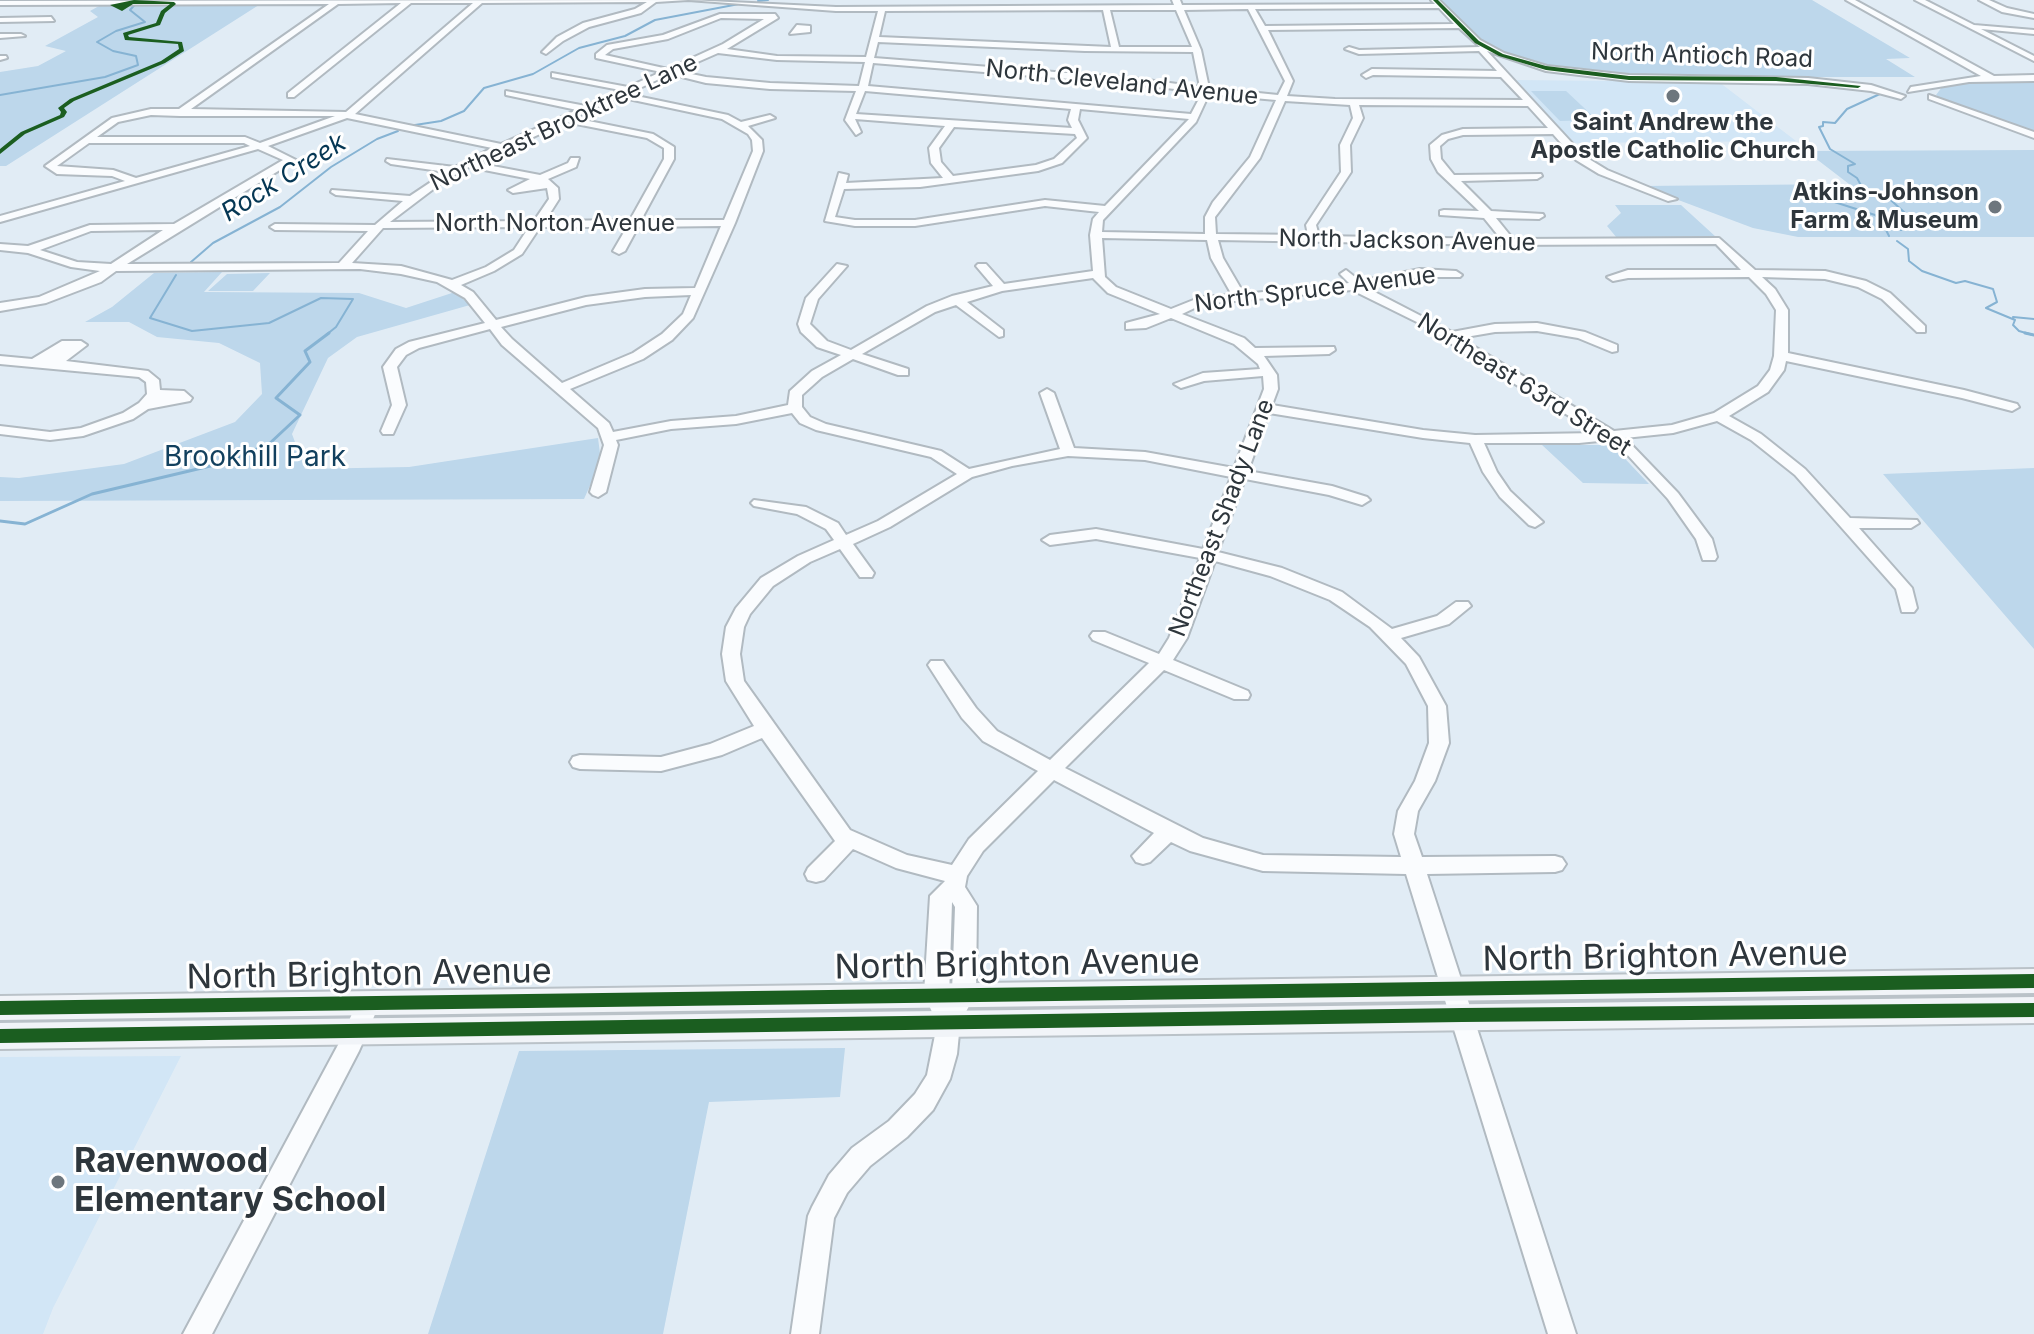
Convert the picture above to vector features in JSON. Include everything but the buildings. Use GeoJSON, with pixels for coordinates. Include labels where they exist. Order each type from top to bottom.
{"type":"FeatureCollection","features":[{"type":"Feature","properties":{"kind":"main road","name":"North Brighton Avenue"},"geometry":{"type":"LineString","coordinates":[[0,1036],[948,1022],[2022,981]]}},
{"type":"Feature","properties":{"kind":"main road","name":"North Brighton Avenue"},"geometry":{"type":"LineString","coordinates":[[0,1008],[964,993],[2032,1012]]}},
{"type":"Feature","properties":{"kind":"street"},"geometry":{"type":"LineString","coordinates":[[546,52],[560,39],[586,25],[638,11],[655,0]]}},
{"type":"Feature","properties":{"kind":"street"},"geometry":{"type":"LineString","coordinates":[[0,3],[684,0]]}},
{"type":"Feature","properties":{"kind":"street"},"geometry":{"type":"LineString","coordinates":[[692,0],[882,9],[1437,3],[1483,49],[1553,131],[1587,163],[1672,199]]}},
{"type":"Feature","properties":{"kind":"street","name":"Northeast Brooktree Lane"},"geometry":{"type":"LineString","coordinates":[[342,266],[378,227],[410,199],[456,170],[718,50],[769,23],[802,0]]}},
{"type":"Feature","properties":{"kind":"street"},"geometry":{"type":"LineString","coordinates":[[1850,0],[1991,78]]}},
{"type":"Feature","properties":{"kind":"street"},"geometry":{"type":"LineString","coordinates":[[1919,0],[2034,59]]}},
{"type":"Feature","properties":{"kind":"street"},"geometry":{"type":"LineString","coordinates":[[1983,0],[2005,10],[2034,16]]}},
{"type":"Feature","properties":{"kind":"street"},"geometry":{"type":"LineString","coordinates":[[180,113],[337,1]]}},
{"type":"Feature","properties":{"kind":"street"},"geometry":{"type":"LineString","coordinates":[[291,95],[409,1]]}},
{"type":"Feature","properties":{"kind":"street"},"geometry":{"type":"LineString","coordinates":[[3,215],[263,145],[349,114],[480,1]]}},
{"type":"Feature","properties":{"kind":"street"},"geometry":{"type":"LineString","coordinates":[[967,474],[936,454],[821,427],[805,420],[795,408],[794,398],[802,387],[850,354],[903,322],[956,299],[1001,288],[1099,274],[1098,219],[1194,117],[1205,90],[1197,50],[1177,4]]}},
{"type":"Feature","properties":{"kind":"street"},"geometry":{"type":"LineString","coordinates":[[1240,298],[1221,268],[1208,225],[1212,212],[1255,158],[1289,81],[1250,7]]}},
{"type":"Feature","properties":{"kind":"street"},"geometry":{"type":"LineString","coordinates":[[1034,8],[1034,23]]}},
{"type":"Feature","properties":{"kind":"street"},"geometry":{"type":"LineString","coordinates":[[1106,8],[1116,50]]}},
{"type":"Feature","properties":{"kind":"street"},"geometry":{"type":"LineString","coordinates":[[856,132],[851,116],[856,97],[863,88],[882,9]]}},
{"type":"Feature","properties":{"kind":"street"},"geometry":{"type":"LineString","coordinates":[[769,23],[726,15],[673,35],[678,40],[610,47],[600,55],[605,60],[667,73],[770,86],[863,88],[1194,117]]}},
{"type":"Feature","properties":{"kind":"street"},"geometry":{"type":"LineString","coordinates":[[0,20],[51,19]]}},
{"type":"Feature","properties":{"kind":"street"},"geometry":{"type":"LineString","coordinates":[[1262,28],[1459,26]]}},
{"type":"Feature","properties":{"kind":"street"},"geometry":{"type":"LineString","coordinates":[[1970,26],[2034,32]]}},
{"type":"Feature","properties":{"kind":"street"},"geometry":{"type":"LineString","coordinates":[[783,27],[795,28]]}},
{"type":"Feature","properties":{"kind":"street"},"geometry":{"type":"LineString","coordinates":[[944,40],[954,30]]}},
{"type":"Feature","properties":{"kind":"street"},"geometry":{"type":"LineString","coordinates":[[0,36],[21,36]]}},
{"type":"Feature","properties":{"kind":"street"},"geometry":{"type":"LineString","coordinates":[[875,39],[1116,50],[1197,50]]}},
{"type":"Feature","properties":{"kind":"street"},"geometry":{"type":"LineString","coordinates":[[1349,49],[1359,52],[1483,49]]}},
{"type":"Feature","properties":{"kind":"street","name":"North Antioch Road"},"geometry":{"type":"LineString","coordinates":[[1483,49],[1533,65],[1597,76],[1776,79],[1930,95],[1991,78],[2034,78]]}},
{"type":"Feature","properties":{"kind":"street","name":"North Cleveland Avenue"},"geometry":{"type":"LineString","coordinates":[[718,50],[789,59],[871,60],[1132,81],[1354,103],[1528,103]]}},
{"type":"Feature","properties":{"kind":"street"},"geometry":{"type":"LineString","coordinates":[[1359,52],[1355,56],[1369,74],[1502,74]]}},
{"type":"Feature","properties":{"kind":"street"},"geometry":{"type":"LineString","coordinates":[[555,75],[704,111],[742,125],[755,137],[758,151],[689,315],[657,345],[618,366],[561,388]]}},
{"type":"Feature","properties":{"kind":"street"},"geometry":{"type":"LineString","coordinates":[[1904,92],[1930,95],[2034,135]]}},
{"type":"Feature","properties":{"kind":"street"},"geometry":{"type":"LineString","coordinates":[[509,93],[588,109]]}},
{"type":"Feature","properties":{"kind":"street"},"geometry":{"type":"LineString","coordinates":[[1314,239],[1311,225],[1346,172],[1345,145],[1358,118],[1354,103]]}},
{"type":"Feature","properties":{"kind":"street"},"geometry":{"type":"LineString","coordinates":[[1078,106],[1073,112],[1073,120],[1082,138],[1058,161],[1038,168],[896,186],[841,181],[829,219],[915,223],[1045,203],[1105,209]]}},
{"type":"Feature","properties":{"kind":"street"},"geometry":{"type":"LineString","coordinates":[[137,181],[113,173],[53,170],[51,164],[115,120],[135,114],[349,114],[503,147]]}},
{"type":"Feature","properties":{"kind":"street"},"geometry":{"type":"LineString","coordinates":[[851,116],[1043,131],[1080,131]]}},
{"type":"Feature","properties":{"kind":"street"},"geometry":{"type":"LineString","coordinates":[[742,125],[770,118]]}},
{"type":"Feature","properties":{"kind":"street"},"geometry":{"type":"LineString","coordinates":[[566,119],[650,136],[669,147],[669,159],[619,251]]}},
{"type":"Feature","properties":{"kind":"street"},"geometry":{"type":"LineString","coordinates":[[950,179],[936,163],[934,148],[951,124]]}},
{"type":"Feature","properties":{"kind":"street"},"geometry":{"type":"LineString","coordinates":[[1501,131],[1510,143]]}},
{"type":"Feature","properties":{"kind":"street"},"geometry":{"type":"LineString","coordinates":[[1510,242],[1436,159],[1437,142],[1463,132],[1553,131]]}},
{"type":"Feature","properties":{"kind":"street"},"geometry":{"type":"LineString","coordinates":[[0,307],[60,294],[115,268],[291,160],[263,145],[242,140],[86,140]]}},
{"type":"Feature","properties":{"kind":"street"},"geometry":{"type":"LineString","coordinates":[[467,164],[545,181],[575,160]]}},
{"type":"Feature","properties":{"kind":"street"},"geometry":{"type":"LineString","coordinates":[[391,161],[456,170]]}},
{"type":"Feature","properties":{"kind":"street"},"geometry":{"type":"LineString","coordinates":[[1451,178],[1537,176]]}},
{"type":"Feature","properties":{"kind":"street"},"geometry":{"type":"LineString","coordinates":[[454,284],[511,258],[554,199],[545,181]]}},
{"type":"Feature","properties":{"kind":"street"},"geometry":{"type":"LineString","coordinates":[[336,192],[410,199]]}},
{"type":"Feature","properties":{"kind":"street"},"geometry":{"type":"LineString","coordinates":[[1444,213],[1539,216]]}},
{"type":"Feature","properties":{"kind":"street","name":"North Norton Avenue"},"geometry":{"type":"LineString","coordinates":[[275,227],[730,223]]}},
{"type":"Feature","properties":{"kind":"street"},"geometry":{"type":"LineString","coordinates":[[29,250],[90,228],[178,227]]}},
{"type":"Feature","properties":{"kind":"street","name":"North Jackson Avenue"},"geometry":{"type":"LineString","coordinates":[[1096,235],[1211,240],[1719,241],[1751,273]]}},
{"type":"Feature","properties":{"kind":"street"},"geometry":{"type":"LineString","coordinates":[[0,247],[29,250],[75,265],[115,268],[342,266],[414,272],[454,284],[469,295],[507,342],[604,426],[611,448],[598,492]]}},
{"type":"Feature","properties":{"kind":"street"},"geometry":{"type":"LineString","coordinates":[[841,266],[815,293],[804,324],[815,340],[903,372]]}},
{"type":"Feature","properties":{"kind":"street"},"geometry":{"type":"LineString","coordinates":[[982,266],[1001,288]]}},
{"type":"Feature","properties":{"kind":"street"},"geometry":{"type":"LineString","coordinates":[[1613,277],[1628,274],[1751,273],[1854,277],[1891,299],[1921,329]]}},
{"type":"Feature","properties":{"kind":"street"},"geometry":{"type":"LineString","coordinates":[[1264,408],[1423,434],[1475,439],[1614,436],[1673,429],[1719,416],[1763,389],[1777,370],[1781,356],[1782,310],[1776,298],[1751,273]]}},
{"type":"Feature","properties":{"kind":"street","name":"Northeast Shady Lane"},"geometry":{"type":"LineString","coordinates":[[948,1022],[936,994],[941,896],[956,881],[976,845],[1163,662],[1178,638],[1271,389],[1269,372],[1255,352],[1229,336],[1109,288],[1099,274]]}},
{"type":"Feature","properties":{"kind":"street"},"geometry":{"type":"LineString","coordinates":[[1346,274],[1355,287]]}},
{"type":"Feature","properties":{"kind":"street","name":"North Spruce Avenue"},"geometry":{"type":"LineString","coordinates":[[1130,326],[1146,324],[1201,301],[1355,287],[1409,274],[1456,275]]}},
{"type":"Feature","properties":{"kind":"street","name":"Northeast 63rd Street"},"geometry":{"type":"LineString","coordinates":[[1355,287],[1420,317],[1474,354],[1614,436],[1639,457],[1673,496],[1704,539],[1709,557]]}},
{"type":"Feature","properties":{"kind":"street"},"geometry":{"type":"LineString","coordinates":[[388,431],[399,405],[390,370],[395,358],[414,345],[492,323],[608,298],[700,291]]}},
{"type":"Feature","properties":{"kind":"street"},"geometry":{"type":"LineString","coordinates":[[956,299],[999,333]]}},
{"type":"Feature","properties":{"kind":"street"},"geometry":{"type":"LineString","coordinates":[[1450,336],[1504,327],[1537,327],[1581,335],[1612,348]]}},
{"type":"Feature","properties":{"kind":"street"},"geometry":{"type":"LineString","coordinates":[[37,361],[67,344],[81,345],[54,363]]}},
{"type":"Feature","properties":{"kind":"street"},"geometry":{"type":"LineString","coordinates":[[1255,352],[1329,350]]}},
{"type":"Feature","properties":{"kind":"street"},"geometry":{"type":"LineString","coordinates":[[1781,356],[2012,407]]}},
{"type":"Feature","properties":{"kind":"street"},"geometry":{"type":"LineString","coordinates":[[0,360],[37,361],[143,374],[152,380],[149,400],[116,421],[50,436],[0,430]]}},
{"type":"Feature","properties":{"kind":"street"},"geometry":{"type":"LineString","coordinates":[[1181,384],[1203,377],[1269,372]]}},
{"type":"Feature","properties":{"kind":"street"},"geometry":{"type":"LineString","coordinates":[[1047,393],[1068,452]]}},
{"type":"Feature","properties":{"kind":"street"},"geometry":{"type":"LineString","coordinates":[[610,437],[685,422],[736,420],[795,408]]}},
{"type":"Feature","properties":{"kind":"street"},"geometry":{"type":"LineString","coordinates":[[1719,416],[1779,454],[1800,472],[1904,588],[1908,608]]}},
{"type":"Feature","properties":{"kind":"street"},"geometry":{"type":"LineString","coordinates":[[1423,434],[1426,418]]}},
{"type":"Feature","properties":{"kind":"street"},"geometry":{"type":"LineString","coordinates":[[1475,439],[1490,472],[1505,494],[1535,522]]}},
{"type":"Feature","properties":{"kind":"street"},"geometry":{"type":"LineString","coordinates":[[805,1334],[821,1216],[838,1184],[861,1157],[924,1102],[938,1079],[945,1054],[948,1022],[964,993],[966,906],[956,881],[849,840],[824,812],[735,681],[731,654],[735,627],[742,612],[767,582],[804,559],[884,524],[967,474],[1010,462],[1068,452],[1145,456],[1332,491],[1362,500]]}},
{"type":"Feature","properties":{"kind":"street"},"geometry":{"type":"LineString","coordinates":[[759,503],[782,506],[832,526],[866,573]]}},
{"type":"Feature","properties":{"kind":"street"},"geometry":{"type":"LineString","coordinates":[[1845,523],[1911,523]]}},
{"type":"Feature","properties":{"kind":"street"},"geometry":{"type":"LineString","coordinates":[[1050,540],[1096,534],[1209,555],[1276,572],[1336,596],[1376,623],[1413,661],[1437,706],[1439,743],[1425,781],[1408,811],[1404,834],[1562,1334]]}},
{"type":"Feature","properties":{"kind":"street"},"geometry":{"type":"LineString","coordinates":[[1389,636],[1443,620],[1462,606]]}},
{"type":"Feature","properties":{"kind":"street","name":"Northeast Shady Lane"},"geometry":{"type":"LineString","coordinates":[[1099,636],[1163,662]]}},
{"type":"Feature","properties":{"kind":"street"},"geometry":{"type":"LineString","coordinates":[[1163,662],[1241,695]]}},
{"type":"Feature","properties":{"kind":"street"},"geometry":{"type":"LineString","coordinates":[[937,665],[969,713],[990,736],[1197,845],[1263,863],[1414,866],[1555,864]]}},
{"type":"Feature","properties":{"kind":"street"},"geometry":{"type":"LineString","coordinates":[[580,762],[661,764],[715,750],[765,729]]}},
{"type":"Feature","properties":{"kind":"street"},"geometry":{"type":"LineString","coordinates":[[1143,856],[1169,831]]}},
{"type":"Feature","properties":{"kind":"street"},"geometry":{"type":"LineString","coordinates":[[816,874],[849,840]]}},
{"type":"Feature","properties":{"kind":"street"},"geometry":{"type":"LineString","coordinates":[[2022,981],[2032,1012]]}},
{"type":"Feature","properties":{"kind":"street"},"geometry":{"type":"LineString","coordinates":[[197,1334],[368,1003]]}},
{"type":"Feature","properties":{"kind":"shaded area"},"geometry":{"type":"Polygon","coordinates":[[[1512,80],[1719,82],[1796,141],[1571,143],[1512,80]]]}},
{"type":"Feature","properties":{"kind":"shaded area","name":"Ravenwood Elementary School"},"geometry":{"type":"Polygon","coordinates":[[[181,1056],[53,1308],[43,1334],[0,1334],[0,1057],[181,1056]]]}},
{"type":"Feature","properties":{"kind":"green space"},"geometry":{"type":"Polygon","coordinates":[[[88,0],[262,3],[6,166],[0,166],[0,72],[38,66],[66,51],[45,46],[98,17],[90,11],[108,1],[88,0]]]}},
{"type":"Feature","properties":{"kind":"green space"},"geometry":{"type":"Polygon","coordinates":[[[1440,0],[1812,0],[1910,58],[1886,59],[1915,77],[1634,77],[1554,68],[1499,52],[1479,42],[1440,0]]]}},
{"type":"Feature","properties":{"kind":"green space"},"geometry":{"type":"Polygon","coordinates":[[[2034,80],[2034,132],[1936,95],[1942,87],[1956,84],[2034,80]]]}},
{"type":"Feature","properties":{"kind":"green space"},"geometry":{"type":"Polygon","coordinates":[[[1531,91],[1566,91],[1597,120],[1560,121],[1531,91]]]}},
{"type":"Feature","properties":{"kind":"green space"},"geometry":{"type":"Polygon","coordinates":[[[2034,150],[2034,237],[1798,237],[1753,228],[1641,186],[1849,184],[1806,151],[2034,150]]]}},
{"type":"Feature","properties":{"kind":"green space"},"geometry":{"type":"Polygon","coordinates":[[[1615,205],[1681,205],[1716,237],[1617,238],[1607,226],[1621,213],[1615,205]]]}},
{"type":"Feature","properties":{"kind":"green space","name":"Brookhill Park"},"geometry":{"type":"Polygon","coordinates":[[[222,272],[204,292],[359,293],[406,308],[455,292],[470,305],[357,337],[328,358],[292,434],[305,469],[409,467],[598,438],[601,461],[584,499],[0,501],[0,477],[19,478],[124,464],[235,422],[262,394],[260,363],[219,343],[157,337],[129,322],[85,322],[112,307],[154,273],[222,272]]]}},
{"type":"Feature","properties":{"kind":"green space"},"geometry":{"type":"Polygon","coordinates":[[[270,273],[253,291],[208,291],[227,274],[270,273]]]}},
{"type":"Feature","properties":{"kind":"green space"},"geometry":{"type":"Polygon","coordinates":[[[1542,445],[1612,445],[1649,484],[1583,483],[1542,445]]]}},
{"type":"Feature","properties":{"kind":"green space"},"geometry":{"type":"Polygon","coordinates":[[[2034,468],[2034,649],[1883,474],[2034,468]]]}},
{"type":"Feature","properties":{"kind":"green space"},"geometry":{"type":"Polygon","coordinates":[[[845,1048],[840,1097],[709,1102],[663,1334],[428,1334],[519,1051],[845,1048]]]}},
{"type":"Feature","properties":{"kind":"waterway"},"geometry":{"type":"LineString","coordinates":[[0,95],[105,77],[138,65],[136,56],[113,51],[97,42],[116,31],[145,22],[130,10],[139,0]]}},
{"type":"Feature","properties":{"kind":"waterway","name":"Rock Creek"},"geometry":{"type":"LineString","coordinates":[[758,1],[768,0]]}},
{"type":"Feature","properties":{"kind":"waterway","name":"Rock Creek"},"geometry":{"type":"LineString","coordinates":[[415,125],[441,121],[464,111],[484,88],[533,74],[579,48],[625,36],[655,20],[739,4]]}},
{"type":"Feature","properties":{"kind":"waterway"},"geometry":{"type":"LineString","coordinates":[[1882,93],[1847,109],[1835,123],[1823,122],[1823,126],[1819,127],[1830,149],[1855,164],[1848,166],[1848,172],[1857,178],[1863,189],[1884,194],[1914,221],[1912,230],[1886,230],[1889,236]]}},
{"type":"Feature","properties":{"kind":"waterway","name":"Rock Creek"},"geometry":{"type":"LineString","coordinates":[[191,262],[213,243],[280,207],[331,167],[377,139],[398,131]]}},
{"type":"Feature","properties":{"kind":"waterway"},"geometry":{"type":"LineString","coordinates":[[1825,199],[1875,215],[1885,224],[1885,229]]}},
{"type":"Feature","properties":{"kind":"waterway"},"geometry":{"type":"LineString","coordinates":[[1897,241],[1908,249],[1909,261],[1922,271],[1956,283],[1965,281],[1993,289],[1997,302],[1986,308],[2015,320],[2013,325],[2019,331],[2030,334]]}},
{"type":"Feature","properties":{"kind":"waterway","name":"Rock Creek"},"geometry":{"type":"LineString","coordinates":[[176,275],[150,318],[192,331],[269,323],[321,298],[353,299],[336,327],[326,335]]}},
{"type":"Feature","properties":{"kind":"waterway"},"geometry":{"type":"LineString","coordinates":[[2013,317],[2034,319]]}},
{"type":"Feature","properties":{"kind":"waterway","name":"Rock Creek"},"geometry":{"type":"LineString","coordinates":[[0,521],[25,524],[92,494],[223,463],[269,444],[300,415],[276,398],[310,362],[305,351],[329,333]]}},
{"type":"Feature","properties":{"kind":"waterway"},"geometry":{"type":"LineString","coordinates":[[2025,333],[2030,334]]}},
{"type":"Feature","properties":{"kind":"waterway"},"geometry":{"type":"LineString","coordinates":[[2030,334],[2034,335]]}},
{"type":"Feature","properties":{"kind":"cycle path"},"geometry":{"type":"LineString","coordinates":[[0,152],[23,133],[62,116],[64,112],[61,108],[72,100],[163,62],[182,50],[180,43],[127,39],[125,34],[158,24],[163,12],[174,4],[174,3],[126,3],[112,5],[122,9],[125,8],[126,7],[137,0]]}},
{"type":"Feature","properties":{"kind":"cycle path"},"geometry":{"type":"LineString","coordinates":[[1435,0],[1477,42],[1501,55],[1546,68],[1629,78],[1776,79],[1858,86]]}},
{"type":"Feature","properties":{"kind":"cycle path"},"geometry":{"type":"LineString","coordinates":[[0,1008],[2034,981]]}},
{"type":"Feature","properties":{"kind":"cycle path"},"geometry":{"type":"LineString","coordinates":[[0,1036],[2034,1010]]}},
{"type":"Feature","properties":{"kind":"place","name":"Saint Andrew the Apostle Catholic Church"},"geometry":{"type":"Point","coordinates":[1673,96]}},
{"type":"Feature","properties":{"kind":"place","name":"Atkins-Johnson Farm & Museum"},"geometry":{"type":"Point","coordinates":[1995,207]}},
{"type":"Feature","properties":{"kind":"place","name":"Ravenwood Elementary School"},"geometry":{"type":"Point","coordinates":[58,1182]}}]}
